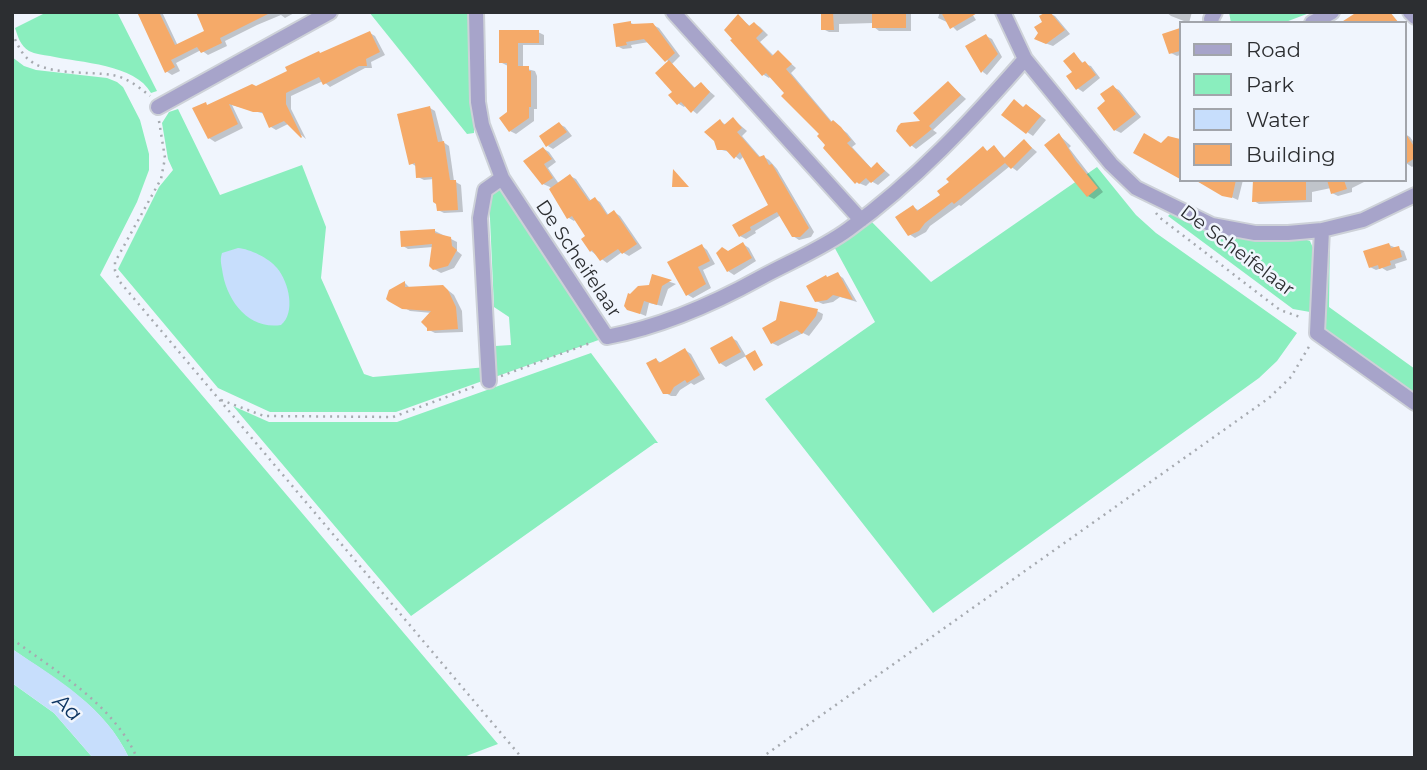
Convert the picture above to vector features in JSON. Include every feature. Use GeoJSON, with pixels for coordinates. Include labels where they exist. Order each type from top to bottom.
{"type":"FeatureCollection","features":[{"type":"Feature","properties":{"kind":"street"},"geometry":{"type":"LineString","coordinates":[[158,107],[330,12]]}},
{"type":"Feature","properties":{"kind":"street","name":"De Scheifelaar"},"geometry":{"type":"LineString","coordinates":[[476,12],[478,102],[482,125],[502,178],[607,337],[631,332],[720,300],[848,231],[932,159],[1025,60]]}},
{"type":"Feature","properties":{"kind":"street"},"geometry":{"type":"LineString","coordinates":[[673,12],[861,220]]}},
{"type":"Feature","properties":{"kind":"street","name":"De Scheifelaar"},"geometry":{"type":"LineString","coordinates":[[1003,12],[1025,60],[1111,164],[1147,195],[1212,225],[1255,233],[1322,230],[1363,219],[1415,195]]}},
{"type":"Feature","properties":{"kind":"street"},"geometry":{"type":"LineString","coordinates":[[1316,21],[1332,12]]}},
{"type":"Feature","properties":{"kind":"street"},"geometry":{"type":"LineString","coordinates":[[1410,12],[1415,17]]}},
{"type":"Feature","properties":{"kind":"street"},"geometry":{"type":"LineString","coordinates":[[489,381],[480,218],[485,190],[502,178]]}},
{"type":"Feature","properties":{"kind":"street","name":"De Scheifelaar"},"geometry":{"type":"LineString","coordinates":[[1317,327],[1322,230]]}},
{"type":"Feature","properties":{"kind":"street"},"geometry":{"type":"LineString","coordinates":[[1317,327],[1415,403]]}},
{"type":"Feature","properties":{"kind":"path"},"geometry":{"type":"LineString","coordinates":[[12,33],[26,57],[38,65],[67,71],[115,75],[138,87],[150,96],[158,107],[164,158],[161,179],[115,262],[115,271],[120,282],[522,758]]}},
{"type":"Feature","properties":{"kind":"path","name":"De Scheifelaar"},"geometry":{"type":"LineString","coordinates":[[1147,195],[1159,217],[1280,310],[1317,327]]}},
{"type":"Feature","properties":{"kind":"path"},"geometry":{"type":"LineString","coordinates":[[761,758],[1269,398],[1291,377],[1317,327]]}},
{"type":"Feature","properties":{"kind":"path"},"geometry":{"type":"LineString","coordinates":[[218,399],[264,416],[393,417],[607,337]]}},
{"type":"Feature","properties":{"kind":"path"},"geometry":{"type":"LineString","coordinates":[[12,639],[75,684],[101,708],[131,743],[137,758]]}},
{"type":"Feature","properties":{"kind":"green space"},"geometry":{"type":"Polygon","coordinates":[[[47,12],[117,12],[157,91],[151,93],[143,83],[120,70],[29,51],[21,43],[15,28],[47,12]]]}},
{"type":"Feature","properties":{"kind":"green space"},"geometry":{"type":"Polygon","coordinates":[[[369,12],[470,13],[474,25],[474,133],[467,134],[369,12]]]}},
{"type":"Feature","properties":{"kind":"green space"},"geometry":{"type":"Polygon","coordinates":[[[1229,12],[1312,12],[1288,21],[1231,21],[1229,12]]]}},
{"type":"Feature","properties":{"kind":"green space"},"geometry":{"type":"Polygon","coordinates":[[[12,57],[24,66],[36,70],[107,78],[123,87],[140,120],[149,154],[149,170],[137,202],[100,275],[498,744],[461,758],[129,758],[107,723],[93,709],[62,683],[12,649],[12,57]]]}},
{"type":"Feature","properties":{"kind":"green space"},"geometry":{"type":"Polygon","coordinates":[[[178,109],[220,195],[302,165],[326,227],[321,278],[364,374],[373,377],[487,367],[488,379],[396,412],[270,412],[218,388],[118,269],[159,187],[173,170],[168,159],[162,123],[169,112],[178,109]]]}},
{"type":"Feature","properties":{"kind":"green space"},"geometry":{"type":"Polygon","coordinates":[[[1097,167],[1136,215],[1156,233],[1297,333],[1277,361],[1259,378],[933,613],[765,399],[875,322],[831,241],[865,215],[931,282],[1097,167]]]}},
{"type":"Feature","properties":{"kind":"green space"},"geometry":{"type":"Polygon","coordinates":[[[508,185],[607,337],[495,377],[495,346],[511,345],[509,317],[494,307],[489,197],[497,187],[508,185]]]}},
{"type":"Feature","properties":{"kind":"green space"},"geometry":{"type":"Polygon","coordinates":[[[1171,213],[1219,232],[1269,240],[1310,241],[1316,255],[1310,312],[1293,309],[1168,216],[1171,213]]]}},
{"type":"Feature","properties":{"kind":"green space"},"geometry":{"type":"Polygon","coordinates":[[[1330,237],[1329,307],[1415,369],[1415,396],[1326,334],[1321,325],[1325,246],[1330,237]]]}},
{"type":"Feature","properties":{"kind":"green space"},"geometry":{"type":"Polygon","coordinates":[[[591,353],[658,443],[411,616],[233,406],[269,422],[397,422],[591,353]]]}},
{"type":"Feature","properties":{"kind":"green space"},"geometry":{"type":"Polygon","coordinates":[[[12,683],[54,713],[93,758],[12,758],[12,683]]]}},
{"type":"Feature","properties":{"kind":"water"},"geometry":{"type":"Polygon","coordinates":[[[238,248],[248,250],[274,264],[285,281],[289,305],[286,320],[281,325],[258,323],[249,318],[228,292],[224,281],[222,253],[238,248]]]}},
{"type":"Feature","properties":{"kind":"water","name":"Aa"},"geometry":{"type":"Polygon","coordinates":[[[12,649],[63,683],[94,709],[119,740],[129,758],[93,758],[54,713],[12,683],[12,649]]]}},
{"type":"Feature","properties":{"kind":"building"},"geometry":{"type":"Polygon","coordinates":[[[137,12],[159,12],[175,45],[204,31],[196,12],[272,12],[220,38],[222,43],[201,53],[197,47],[171,60],[175,67],[165,73],[137,12]]]}},
{"type":"Feature","properties":{"kind":"building"},"geometry":{"type":"Polygon","coordinates":[[[821,12],[833,12],[834,30],[821,30],[821,12]]]}},
{"type":"Feature","properties":{"kind":"building"},"geometry":{"type":"Polygon","coordinates":[[[872,12],[906,12],[906,28],[872,28],[872,12]]]}},
{"type":"Feature","properties":{"kind":"building"},"geometry":{"type":"Polygon","coordinates":[[[941,12],[979,12],[950,29],[941,12]]]}},
{"type":"Feature","properties":{"kind":"building"},"geometry":{"type":"Polygon","coordinates":[[[1050,12],[1065,30],[1046,44],[1034,39],[1038,33],[1034,27],[1042,22],[1039,16],[1050,12]]]}},
{"type":"Feature","properties":{"kind":"building"},"geometry":{"type":"Polygon","coordinates":[[[1357,12],[1390,12],[1397,21],[1343,21],[1357,12]]]}},
{"type":"Feature","properties":{"kind":"building"},"geometry":{"type":"Polygon","coordinates":[[[738,14],[749,26],[754,22],[763,31],[756,38],[772,56],[778,50],[792,64],[786,69],[831,122],[833,120],[841,127],[851,140],[847,143],[871,168],[877,162],[885,171],[871,183],[866,178],[855,184],[823,148],[825,145],[817,136],[819,134],[781,96],[784,93],[766,73],[762,76],[730,40],[732,39],[724,30],[738,14]]]}},
{"type":"Feature","properties":{"kind":"building"},"geometry":{"type":"Polygon","coordinates":[[[631,21],[631,24],[653,23],[675,53],[665,62],[644,39],[616,47],[613,24],[631,21]]]}},
{"type":"Feature","properties":{"kind":"building"},"geometry":{"type":"Polygon","coordinates":[[[1178,29],[1178,52],[1169,54],[1162,34],[1178,29]]]}},
{"type":"Feature","properties":{"kind":"building"},"geometry":{"type":"Polygon","coordinates":[[[499,30],[539,30],[539,43],[518,43],[518,66],[529,66],[531,71],[531,107],[529,118],[509,132],[499,118],[507,112],[507,63],[499,63],[499,30]]]}},
{"type":"Feature","properties":{"kind":"building"},"geometry":{"type":"Polygon","coordinates":[[[370,31],[380,52],[366,59],[367,66],[359,66],[323,85],[319,77],[286,93],[286,104],[301,138],[284,121],[269,128],[262,112],[253,112],[229,104],[238,124],[208,139],[192,108],[206,102],[207,105],[252,84],[256,86],[287,71],[285,67],[370,31]]]}},
{"type":"Feature","properties":{"kind":"building"},"geometry":{"type":"Polygon","coordinates":[[[986,34],[998,54],[981,73],[965,46],[986,34]]]}},
{"type":"Feature","properties":{"kind":"building"},"geometry":{"type":"Polygon","coordinates":[[[1074,52],[1096,75],[1076,90],[1066,76],[1072,72],[1063,61],[1074,52]]]}},
{"type":"Feature","properties":{"kind":"building"},"geometry":{"type":"Polygon","coordinates":[[[669,60],[694,88],[701,82],[710,92],[691,113],[681,102],[677,105],[668,95],[672,92],[655,73],[669,60]]]}},
{"type":"Feature","properties":{"kind":"building"},"geometry":{"type":"Polygon","coordinates":[[[948,81],[961,95],[929,126],[932,129],[910,147],[896,131],[898,126],[901,123],[920,121],[913,113],[948,81]]]}},
{"type":"Feature","properties":{"kind":"building"},"geometry":{"type":"Polygon","coordinates":[[[1113,85],[1136,114],[1114,131],[1097,108],[1105,101],[1100,94],[1113,85]]]}},
{"type":"Feature","properties":{"kind":"building"},"geometry":{"type":"Polygon","coordinates":[[[1014,99],[1023,107],[1026,104],[1041,116],[1026,134],[1001,115],[1014,99]]]}},
{"type":"Feature","properties":{"kind":"building"},"geometry":{"type":"Polygon","coordinates":[[[430,106],[438,142],[444,141],[450,180],[456,180],[458,210],[437,211],[433,202],[432,177],[416,178],[415,163],[409,165],[397,114],[430,106]]]}},
{"type":"Feature","properties":{"kind":"building"},"geometry":{"type":"Polygon","coordinates":[[[733,117],[742,128],[737,132],[759,157],[764,155],[769,165],[772,164],[809,228],[800,237],[792,237],[777,212],[750,227],[751,230],[739,237],[732,225],[768,205],[740,152],[734,159],[726,150],[717,150],[714,141],[704,132],[720,119],[724,125],[733,117]]]}},
{"type":"Feature","properties":{"kind":"building"},"geometry":{"type":"Polygon","coordinates":[[[559,122],[567,132],[546,147],[539,136],[559,122]]]}},
{"type":"Feature","properties":{"kind":"building"},"geometry":{"type":"Polygon","coordinates":[[[1059,133],[1076,161],[1098,188],[1087,197],[1044,145],[1059,133]]]}},
{"type":"Feature","properties":{"kind":"building"},"geometry":{"type":"Polygon","coordinates":[[[1144,133],[1161,143],[1168,136],[1178,138],[1178,178],[1133,153],[1144,133]]]}},
{"type":"Feature","properties":{"kind":"building"},"geometry":{"type":"Polygon","coordinates":[[[1406,134],[1415,148],[1415,158],[1406,164],[1406,134]]]}},
{"type":"Feature","properties":{"kind":"building"},"geometry":{"type":"Polygon","coordinates":[[[1024,139],[1032,148],[1011,169],[1005,163],[954,204],[952,202],[925,223],[919,231],[908,236],[895,217],[913,205],[917,211],[940,195],[937,191],[949,182],[946,179],[983,146],[987,151],[994,145],[1004,158],[1024,139]]]}},
{"type":"Feature","properties":{"kind":"building"},"geometry":{"type":"Polygon","coordinates":[[[543,147],[552,159],[544,164],[553,178],[542,185],[523,161],[543,147]]]}},
{"type":"Feature","properties":{"kind":"building"},"geometry":{"type":"Polygon","coordinates":[[[673,169],[689,187],[672,187],[673,169]]]}},
{"type":"Feature","properties":{"kind":"building"},"geometry":{"type":"Polygon","coordinates":[[[570,174],[589,201],[595,197],[607,215],[614,210],[637,244],[622,254],[618,249],[600,261],[592,250],[590,252],[581,239],[585,236],[572,216],[567,219],[549,189],[570,174]]]}},
{"type":"Feature","properties":{"kind":"building"},"geometry":{"type":"Polygon","coordinates":[[[1198,182],[1236,182],[1232,198],[1222,196],[1198,182]]]}},
{"type":"Feature","properties":{"kind":"building"},"geometry":{"type":"Polygon","coordinates":[[[1253,182],[1306,182],[1306,200],[1252,202],[1253,182]]]}},
{"type":"Feature","properties":{"kind":"building"},"geometry":{"type":"Polygon","coordinates":[[[1328,182],[1345,182],[1347,189],[1331,194],[1328,182]]]}},
{"type":"Feature","properties":{"kind":"building"},"geometry":{"type":"Polygon","coordinates":[[[435,229],[435,233],[451,237],[452,246],[457,250],[448,266],[433,270],[429,266],[432,244],[401,247],[400,231],[435,229]]]}},
{"type":"Feature","properties":{"kind":"building"},"geometry":{"type":"Polygon","coordinates":[[[743,242],[752,258],[727,272],[716,253],[722,247],[728,251],[743,242]]]}},
{"type":"Feature","properties":{"kind":"building"},"geometry":{"type":"Polygon","coordinates":[[[1389,243],[1391,248],[1399,246],[1402,257],[1379,269],[1378,265],[1369,268],[1363,251],[1389,243]]]}},
{"type":"Feature","properties":{"kind":"building"},"geometry":{"type":"Polygon","coordinates":[[[702,244],[710,261],[698,267],[706,284],[686,296],[667,262],[702,244]]]}},
{"type":"Feature","properties":{"kind":"building"},"geometry":{"type":"Polygon","coordinates":[[[838,272],[853,300],[833,295],[827,300],[815,302],[806,286],[838,272]]]}},
{"type":"Feature","properties":{"kind":"building"},"geometry":{"type":"Polygon","coordinates":[[[652,274],[672,280],[662,286],[657,305],[644,301],[640,314],[627,310],[624,306],[628,293],[638,286],[649,285],[652,274]]]}},
{"type":"Feature","properties":{"kind":"building"},"geometry":{"type":"Polygon","coordinates":[[[405,281],[405,287],[443,285],[456,307],[458,329],[427,331],[421,322],[431,311],[402,309],[388,301],[386,299],[389,290],[405,281]]]}},
{"type":"Feature","properties":{"kind":"building"},"geometry":{"type":"Polygon","coordinates":[[[780,301],[818,309],[802,334],[797,330],[771,344],[762,328],[776,320],[780,301]]]}},
{"type":"Feature","properties":{"kind":"building"},"geometry":{"type":"Polygon","coordinates":[[[732,336],[741,352],[719,364],[710,348],[732,336]]]}},
{"type":"Feature","properties":{"kind":"building"},"geometry":{"type":"Polygon","coordinates":[[[685,348],[700,375],[687,383],[685,380],[674,387],[670,394],[663,394],[646,363],[656,358],[659,363],[685,348]]]}},
{"type":"Feature","properties":{"kind":"building"},"geometry":{"type":"Polygon","coordinates":[[[755,350],[763,365],[754,371],[745,356],[755,350]]]}}]}
